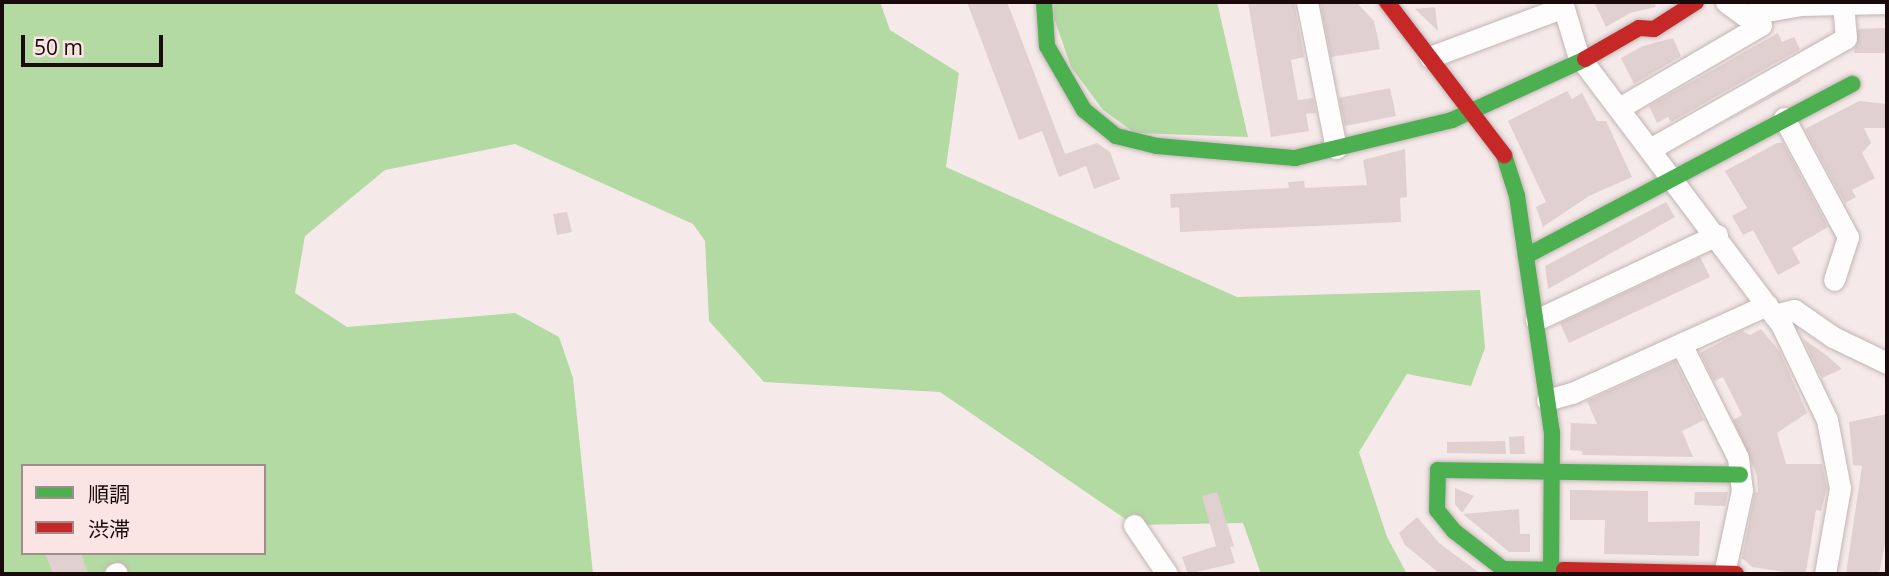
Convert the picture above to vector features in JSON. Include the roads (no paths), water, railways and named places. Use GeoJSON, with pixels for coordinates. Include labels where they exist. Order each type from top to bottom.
{"type":"FeatureCollection","features":[{"type":"Feature","properties":{"kind":"street"},"geometry":{"type":"LineString","coordinates":[[1044,2],[1047,46],[1066,82],[1084,110],[1116,136],[1157,146],[1294,158],[1452,120],[1470,108],[1583,60],[1639,28],[1654,29],[1696,2]]}},
{"type":"Feature","properties":{"kind":"street"},"geometry":{"type":"LineString","coordinates":[[1307,2],[1336,148]]}},
{"type":"Feature","properties":{"kind":"street"},"geometry":{"type":"LineString","coordinates":[[1387,2],[1502,148],[1517,197],[1547,400],[1552,470],[1551,571]]}},
{"type":"Feature","properties":{"kind":"street"},"geometry":{"type":"LineString","coordinates":[[1726,2],[1744,15],[1843,4],[1887,3]]}},
{"type":"Feature","properties":{"kind":"street"},"geometry":{"type":"LineString","coordinates":[[1650,149],[1846,38],[1843,4]]}},
{"type":"Feature","properties":{"kind":"street"},"geometry":{"type":"LineString","coordinates":[[1430,57],[1562,5],[1583,60],[1771,310],[1827,420],[1835,448],[1840,488],[1825,574]]}},
{"type":"Feature","properties":{"kind":"street"},"geometry":{"type":"LineString","coordinates":[[1619,108],[1761,24],[1758,13]]}},
{"type":"Feature","properties":{"kind":"street"},"geometry":{"type":"LineString","coordinates":[[1526,256],[1671,176],[1852,84]]}},
{"type":"Feature","properties":{"kind":"street"},"geometry":{"type":"LineString","coordinates":[[1784,118],[1848,237],[1834,280]]}},
{"type":"Feature","properties":{"kind":"street"},"geometry":{"type":"LineString","coordinates":[[1536,320],[1717,235]]}},
{"type":"Feature","properties":{"kind":"street"},"geometry":{"type":"LineString","coordinates":[[1547,400],[1771,310],[1794,310],[1833,337],[1887,363]]}},
{"type":"Feature","properties":{"kind":"street"},"geometry":{"type":"LineString","coordinates":[[1681,344],[1738,458],[1742,490],[1728,574],[1503,569],[1454,531],[1437,510],[1438,470],[1740,475]]}},
{"type":"Feature","properties":{"kind":"street"},"geometry":{"type":"LineString","coordinates":[[1134,525],[1167,574]]}}]}
